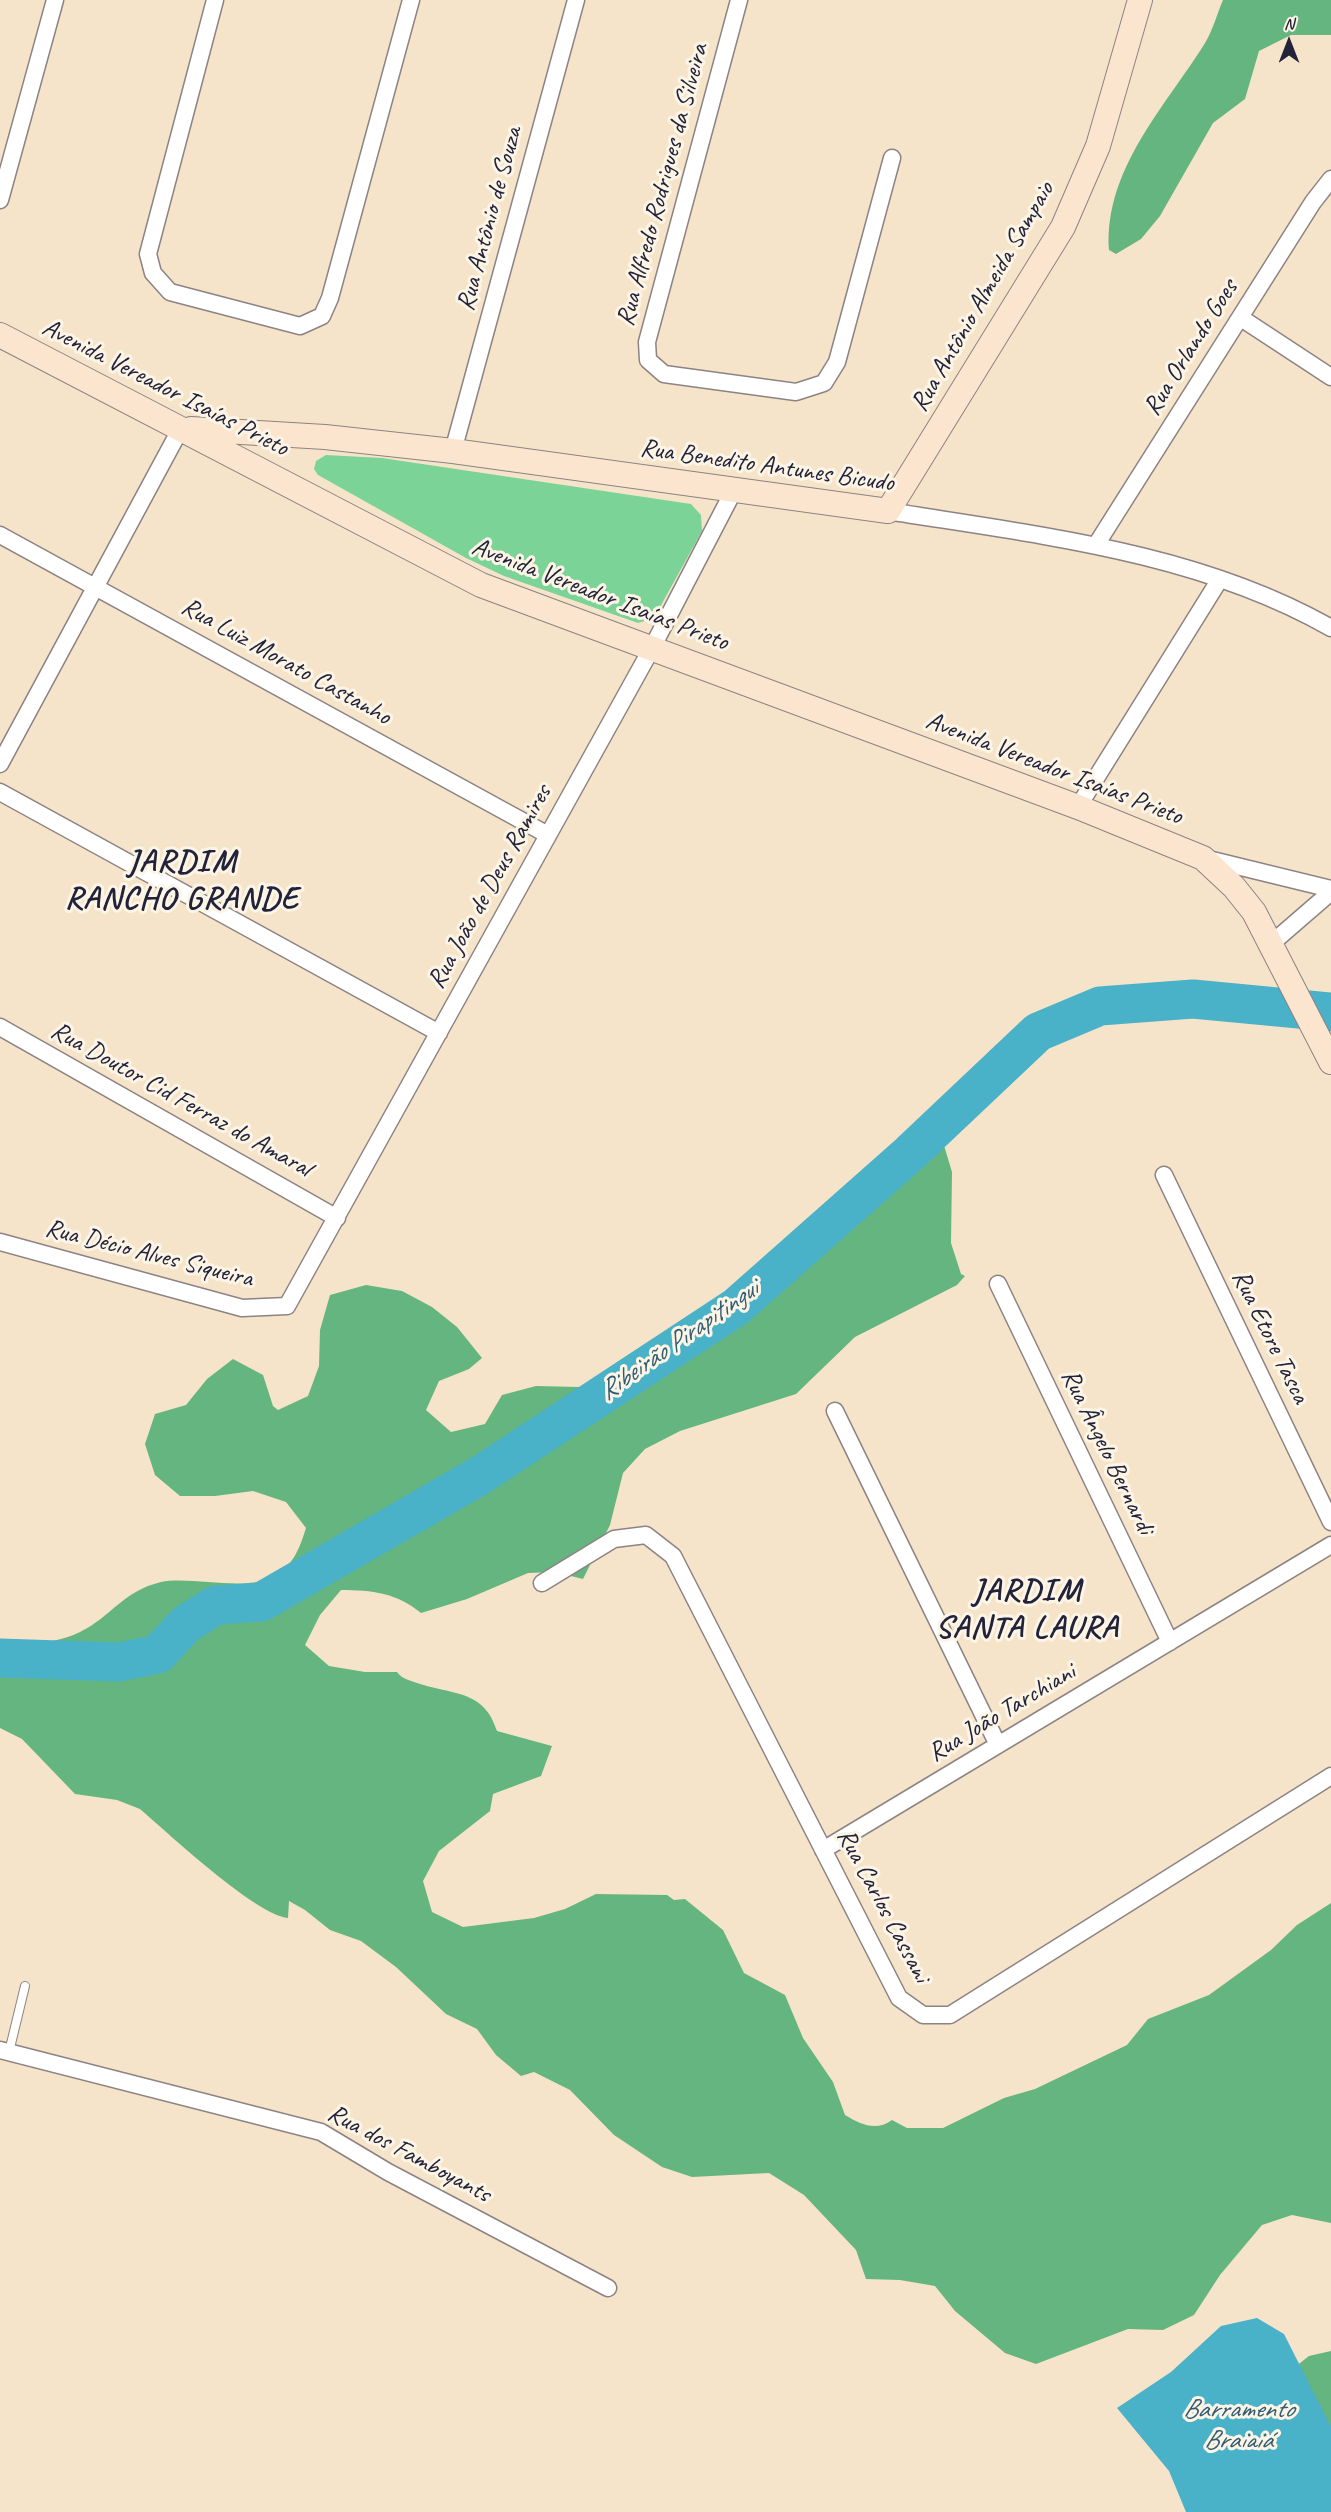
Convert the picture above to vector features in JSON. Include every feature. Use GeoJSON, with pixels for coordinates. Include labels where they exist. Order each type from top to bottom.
{"type":"FeatureCollection","features":[{"type":"Feature","properties":{"kind":"main road","name":"Rua Antônio Almeida Sampaio"},"geometry":{"type":"LineString","coordinates":[[888,511],[1063,227],[1098,146],[1140,0]]}},
{"type":"Feature","properties":{"kind":"main road","name":"Avenida Vereador Isaías Prieto"},"geometry":{"type":"LineString","coordinates":[[0,334],[482,585],[652,646],[1078,807],[1203,858],[1247,904],[1277,952],[1331,1062]]}},
{"type":"Feature","properties":{"kind":"main road","name":"Rua Benedito Antunes Bicudo"},"geometry":{"type":"LineString","coordinates":[[181,429],[325,437],[453,451],[888,511]]}},
{"type":"Feature","properties":{"kind":"street"},"geometry":{"type":"LineString","coordinates":[[0,200],[55,0]]}},
{"type":"Feature","properties":{"kind":"street"},"geometry":{"type":"LineString","coordinates":[[215,0],[148,254],[153,273],[170,292],[300,326],[322,316],[330,298],[411,0]]}},
{"type":"Feature","properties":{"kind":"street","name":"Rua Antônio de Souza"},"geometry":{"type":"LineString","coordinates":[[453,451],[576,0]]}},
{"type":"Feature","properties":{"kind":"street","name":"Rua Alfredo Rodrigues da Silveira"},"geometry":{"type":"LineString","coordinates":[[740,0],[647,342],[648,360],[664,374],[796,392],[824,383],[837,363],[892,158]]}},
{"type":"Feature","properties":{"kind":"street","name":"Rua Orlando Goes"},"geometry":{"type":"LineString","coordinates":[[1096,545],[1313,202],[1331,179]]}},
{"type":"Feature","properties":{"kind":"street"},"geometry":{"type":"LineString","coordinates":[[1240,318],[1331,376]]}},
{"type":"Feature","properties":{"kind":"street"},"geometry":{"type":"LineString","coordinates":[[0,764],[181,429]]}},
{"type":"Feature","properties":{"kind":"street","name":"Rua João de Deus Ramires"},"geometry":{"type":"LineString","coordinates":[[287,1306],[652,646],[735,490]]}},
{"type":"Feature","properties":{"kind":"street","name":"Rua Benedito Antunes Bicudo"},"geometry":{"type":"LineString","coordinates":[[888,511],[1096,545],[1220,579],[1308,615],[1331,628]]}},
{"type":"Feature","properties":{"kind":"street","name":"Rua Luiz Morato Castanho"},"geometry":{"type":"LineString","coordinates":[[0,535],[548,835]]}},
{"type":"Feature","properties":{"kind":"street"},"geometry":{"type":"LineString","coordinates":[[1078,807],[1220,579]]}},
{"type":"Feature","properties":{"kind":"street"},"geometry":{"type":"LineString","coordinates":[[0,792],[439,1033]]}},
{"type":"Feature","properties":{"kind":"street","name":"Avenida Vereador Isaías Prieto"},"geometry":{"type":"LineString","coordinates":[[1203,858],[1331,890]]}},
{"type":"Feature","properties":{"kind":"street"},"geometry":{"type":"LineString","coordinates":[[1277,952],[1331,890]]}},
{"type":"Feature","properties":{"kind":"street","name":"Rua Doutor Cid Ferraz do Amaral"},"geometry":{"type":"LineString","coordinates":[[0,1027],[337,1218]]}},
{"type":"Feature","properties":{"kind":"street","name":"Rua Etore Tasca"},"geometry":{"type":"LineString","coordinates":[[1164,1175],[1331,1522]]}},
{"type":"Feature","properties":{"kind":"street","name":"Rua Décio Alves Siqueira"},"geometry":{"type":"LineString","coordinates":[[0,1242],[242,1308],[287,1306]]}},
{"type":"Feature","properties":{"kind":"street","name":"Rua Ângelo Bernardi"},"geometry":{"type":"LineString","coordinates":[[998,1284],[1170,1642]]}},
{"type":"Feature","properties":{"kind":"street"},"geometry":{"type":"LineString","coordinates":[[835,1411],[998,1745]]}},
{"type":"Feature","properties":{"kind":"street","name":"Rua Carlos Cassani"},"geometry":{"type":"LineString","coordinates":[[542,1583],[614,1539],[646,1535],[673,1556],[899,1998],[923,2015],[950,2015],[1331,1776]]}},
{"type":"Feature","properties":{"kind":"street","name":"Rua João Tarchiani"},"geometry":{"type":"LineString","coordinates":[[823,1851],[1331,1545]]}},
{"type":"Feature","properties":{"kind":"street","name":"Rua dos Famboyants"},"geometry":{"type":"LineString","coordinates":[[4,2051],[321,2132],[388,2172],[608,2288]]}},
{"type":"Feature","properties":{"kind":"lane"},"geometry":{"type":"LineString","coordinates":[[4,2051],[25,1986]]}},
{"type":"Feature","properties":{"kind":"green space"},"geometry":{"type":"Polygon","coordinates":[[[1223,0],[1331,0],[1331,35],[1291,35],[1259,51],[1245,99],[1213,123],[1160,216],[1141,239],[1116,254],[1109,250],[1110,220],[1116,192],[1140,140],[1205,43],[1223,0]]]}},
{"type":"Feature","properties":{"kind":"green space"},"geometry":{"type":"Polygon","coordinates":[[[326,455],[382,458],[691,504],[701,515],[702,531],[654,618],[638,623],[504,576],[466,558],[318,475],[314,469],[316,461],[326,455]]]}},
{"type":"Feature","properties":{"kind":"green space"},"geometry":{"type":"Polygon","coordinates":[[[921,1138],[943,1142],[952,1172],[951,1243],[961,1274],[965,1276],[957,1285],[855,1337],[796,1394],[680,1431],[645,1449],[623,1473],[610,1525],[583,1579],[555,1572],[528,1573],[467,1599],[421,1613],[403,1601],[384,1594],[341,1590],[320,1615],[305,1645],[329,1666],[365,1672],[397,1672],[403,1678],[411,1681],[465,1696],[484,1707],[497,1731],[552,1746],[541,1776],[493,1794],[490,1811],[439,1851],[423,1881],[432,1912],[463,1927],[534,1918],[565,1909],[596,1894],[667,1895],[674,1900],[685,1899],[723,1930],[744,1973],[785,1995],[803,2038],[833,2082],[845,2115],[868,2125],[880,2126],[892,2120],[907,2128],[943,2128],[1004,2098],[1035,2089],[1127,2045],[1148,2019],[1209,1995],[1271,1950],[1297,1925],[1331,1903],[1331,2223],[1292,2215],[1262,2225],[1220,2275],[1194,2315],[1163,2330],[1128,2329],[1036,2364],[1005,2353],[955,2311],[935,2286],[900,2280],[866,2279],[856,2250],[804,2195],[769,2173],[692,2177],[662,2167],[614,2135],[570,2090],[534,2072],[521,2076],[496,2055],[477,2029],[446,2014],[396,1967],[361,1941],[330,1930],[305,1910],[289,1901],[288,1918],[255,1903],[213,1872],[140,1809],[117,1800],[75,1794],[22,1739],[0,1728],[0,1643],[20,1645],[41,1643],[71,1636],[91,1626],[137,1592],[161,1582],[259,1582],[278,1574],[290,1563],[298,1551],[306,1528],[286,1502],[253,1491],[215,1496],[180,1496],[155,1475],[145,1444],[155,1414],[186,1405],[207,1379],[233,1359],[263,1375],[273,1406],[278,1410],[308,1396],[319,1366],[320,1330],[330,1295],[366,1285],[402,1291],[432,1307],[457,1327],[482,1358],[469,1369],[439,1381],[426,1410],[451,1432],[485,1424],[502,1395],[536,1386],[579,1387],[613,1379],[642,1367],[694,1325],[724,1313],[767,1263],[793,1242],[823,1226],[874,1176],[921,1138]]]}},
{"type":"Feature","properties":{"kind":"green space"},"geometry":{"type":"Polygon","coordinates":[[[1331,2351],[1331,2432],[1295,2367],[1309,2356],[1331,2351]]]}},
{"type":"Feature","properties":{"kind":"water","name":"Barramento Braiaiá"},"geometry":{"type":"Polygon","coordinates":[[[1257,2318],[1284,2334],[1331,2427],[1331,2512],[1186,2512],[1169,2471],[1117,2408],[1171,2372],[1221,2326],[1257,2318]]]}},
{"type":"Feature","properties":{"kind":"waterway","name":"Ribeirão Pirapitingui"},"geometry":{"type":"LineString","coordinates":[[0,1658],[119,1662],[158,1654],[186,1624],[216,1605],[261,1602],[479,1476],[736,1307],[910,1153],[1038,1032],[1100,1006],[1193,999],[1331,1012]]}},
{"type":"Feature","properties":{"kind":"district","name":"JARDIM RANCHO GRANDE"},"geometry":{"type":"Point","coordinates":[182,882]}},
{"type":"Feature","properties":{"kind":"district","name":"JARDIM SANTA LAURA"},"geometry":{"type":"Point","coordinates":[1027,1610]}}]}
